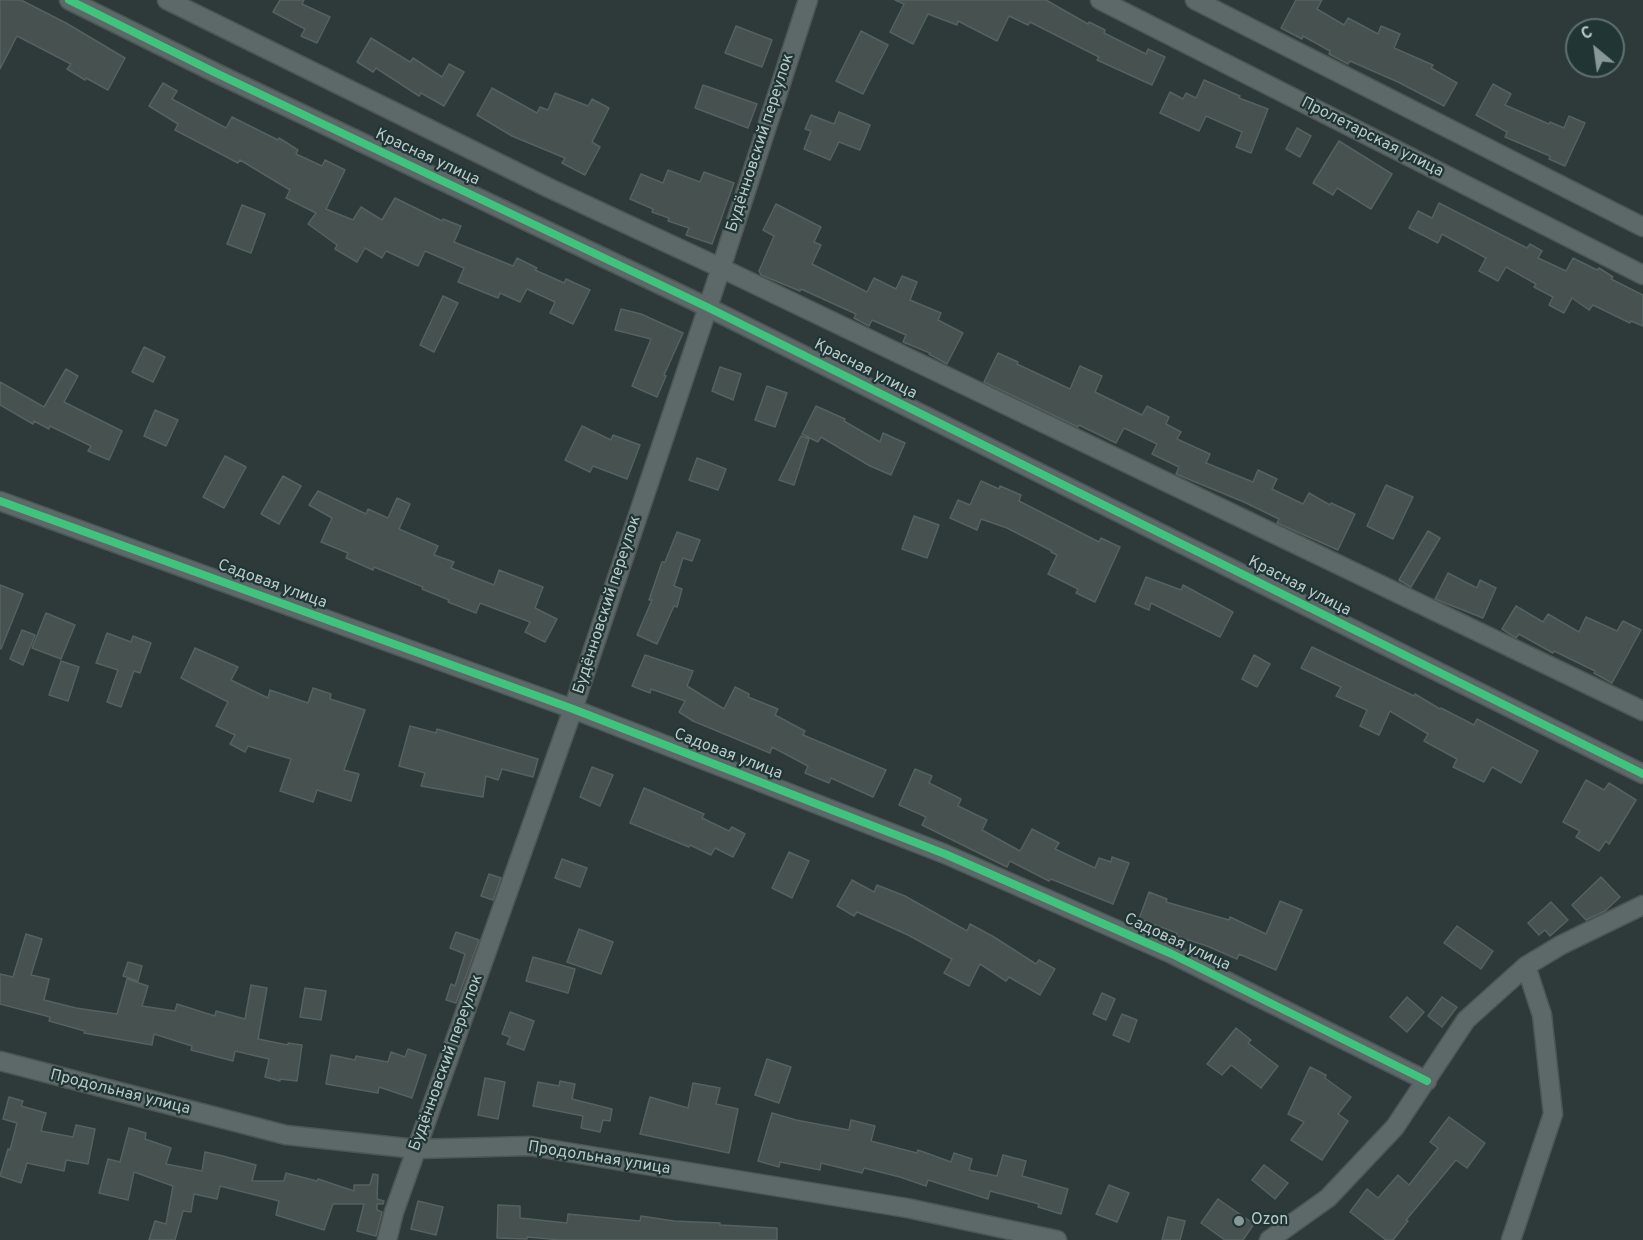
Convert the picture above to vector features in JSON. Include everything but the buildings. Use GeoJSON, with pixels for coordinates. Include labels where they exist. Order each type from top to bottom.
{"type":"FeatureCollection","features":[{"type":"Feature","properties":{"kind":"street","name":"Красная улица"},"geometry":{"type":"LineString","coordinates":[[69,0],[216,73],[708,307],[1643,774]]}},
{"type":"Feature","properties":{"kind":"street","name":"Красная улица"},"geometry":{"type":"LineString","coordinates":[[167,0],[549,188],[721,268],[1643,711]]}},
{"type":"Feature","properties":{"kind":"street","name":"Будённовский переулок"},"geometry":{"type":"LineString","coordinates":[[387,1240],[394,1212],[416,1149],[573,709],[808,0]]}},
{"type":"Feature","properties":{"kind":"street","name":"Пролетарская улица"},"geometry":{"type":"LineString","coordinates":[[1100,0],[1643,275]]}},
{"type":"Feature","properties":{"kind":"street"},"geometry":{"type":"LineString","coordinates":[[1195,0],[1643,227]]}},
{"type":"Feature","properties":{"kind":"street","name":"Садовая улица"},"geometry":{"type":"LineString","coordinates":[[0,501],[573,709],[945,854],[1172,954],[1427,1081]]}},
{"type":"Feature","properties":{"kind":"street"},"geometry":{"type":"LineString","coordinates":[[1269,1240],[1328,1198],[1395,1127],[1466,1020],[1526,966],[1561,945],[1643,905]]}},
{"type":"Feature","properties":{"kind":"street"},"geometry":{"type":"LineString","coordinates":[[1510,1240],[1553,1114],[1542,1015],[1526,966]]}},
{"type":"Feature","properties":{"kind":"street","name":"Продольная улица"},"geometry":{"type":"LineString","coordinates":[[0,1061],[286,1135],[416,1149],[530,1146],[907,1208],[1057,1240]]}},
{"type":"Feature","properties":{"kind":"cycle path"},"geometry":{"type":"LineString","coordinates":[[69,0],[216,73],[707,307],[1643,774]]}},
{"type":"Feature","properties":{"kind":"cycle path"},"geometry":{"type":"LineString","coordinates":[[0,501],[573,709],[945,854],[1172,954],[1427,1081]]}},
{"type":"Feature","properties":{"kind":"place","name":"Ozon"},"geometry":{"type":"Point","coordinates":[1239,1221]}}]}
